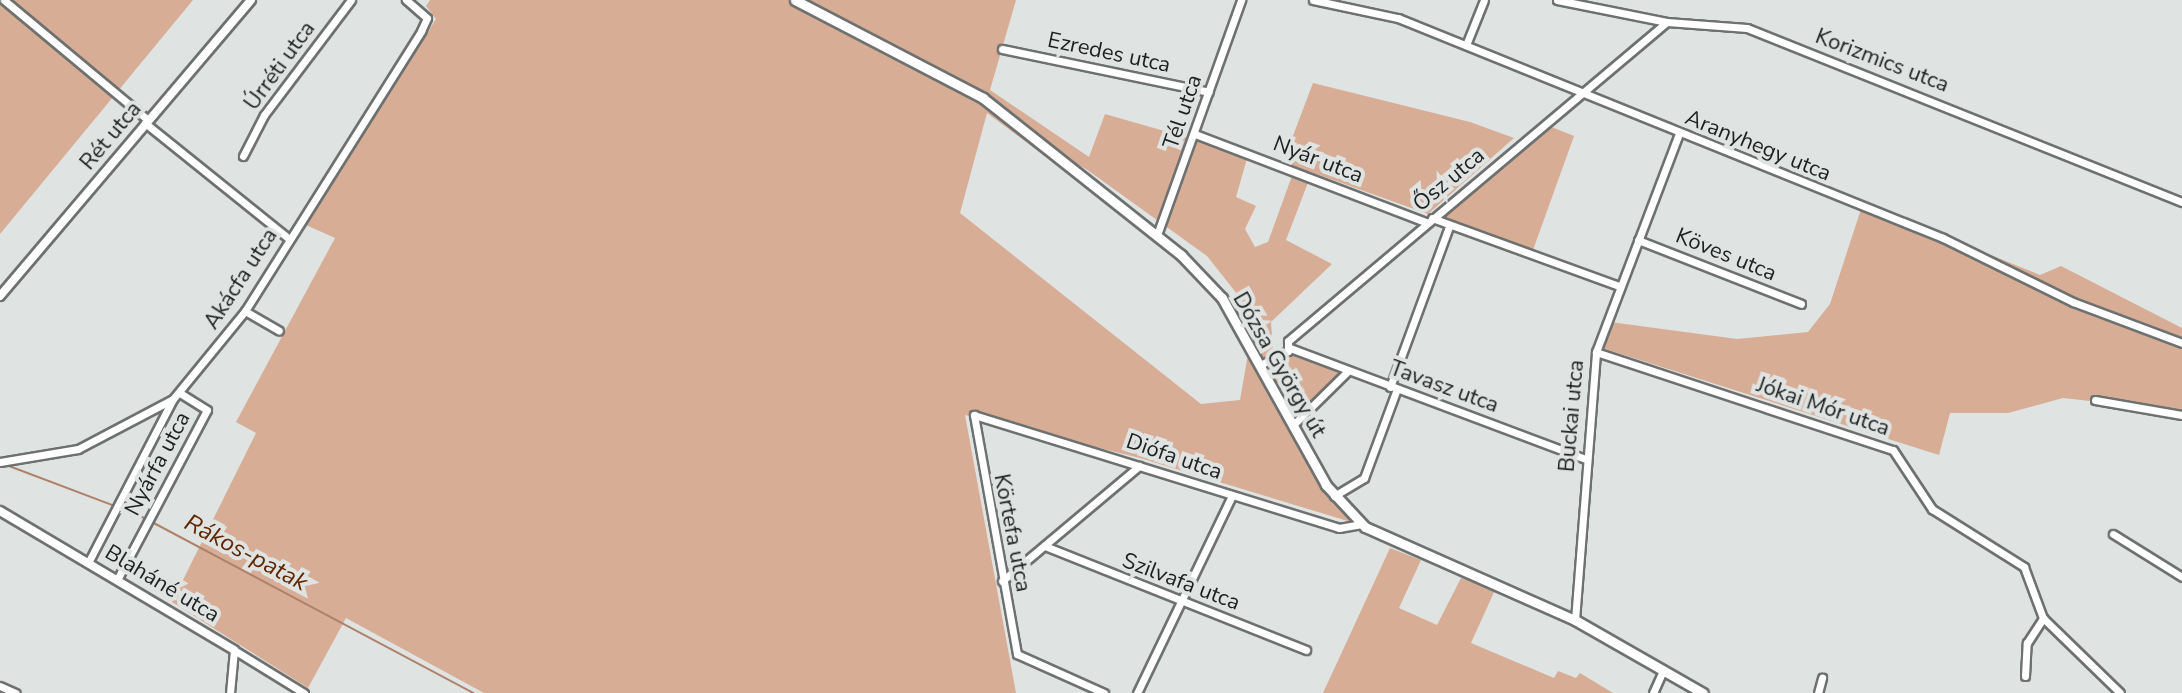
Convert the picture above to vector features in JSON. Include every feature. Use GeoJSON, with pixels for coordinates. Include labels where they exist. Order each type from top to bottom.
{"type":"FeatureCollection","features":[{"type":"Feature","properties":{"kind":"main road","name":"Dózsa György út"},"geometry":{"type":"LineString","coordinates":[[795,0],[983,98],[1157,235],[1216,291],[1334,496],[1362,524],[1575,620],[1703,693]]}},
{"type":"Feature","properties":{"kind":"street"},"geometry":{"type":"LineString","coordinates":[[4,0],[288,238]]}},
{"type":"Feature","properties":{"kind":"street","name":"Rét utca"},"geometry":{"type":"LineString","coordinates":[[0,296],[251,0]]}},
{"type":"Feature","properties":{"kind":"street","name":"Úrréti utca"},"geometry":{"type":"LineString","coordinates":[[243,156],[264,115],[351,0]]}},
{"type":"Feature","properties":{"kind":"street","name":"Akácfa utca"},"geometry":{"type":"LineString","coordinates":[[89,561],[176,396],[245,311],[427,18],[406,0]]}},
{"type":"Feature","properties":{"kind":"street","name":"Tél utca"},"geometry":{"type":"LineString","coordinates":[[1157,235],[1241,0]]}},
{"type":"Feature","properties":{"kind":"street","name":"Aranyhegy utca"},"geometry":{"type":"LineString","coordinates":[[1313,0],[1398,18],[2182,343]]}},
{"type":"Feature","properties":{"kind":"street"},"geometry":{"type":"LineString","coordinates":[[1466,45],[1484,0]]}},
{"type":"Feature","properties":{"kind":"street","name":"Korizmics utca"},"geometry":{"type":"LineString","coordinates":[[1557,0],[1667,22],[1747,28],[2182,202]]}},
{"type":"Feature","properties":{"kind":"street","name":"Ősz utca"},"geometry":{"type":"LineString","coordinates":[[1260,365],[1290,348],[1288,341],[1667,22]]}},
{"type":"Feature","properties":{"kind":"street","name":"Ezredes utca"},"geometry":{"type":"LineString","coordinates":[[1002,49],[1209,92]]}},
{"type":"Feature","properties":{"kind":"street","name":"Buckai utca"},"geometry":{"type":"LineString","coordinates":[[1575,620],[1585,459],[1596,352],[1679,133]]}},
{"type":"Feature","properties":{"kind":"street","name":"Nyár utca"},"geometry":{"type":"LineString","coordinates":[[1195,134],[1619,286]]}},
{"type":"Feature","properties":{"kind":"street"},"geometry":{"type":"LineString","coordinates":[[1334,496],[1364,478],[1449,227]]}},
{"type":"Feature","properties":{"kind":"street","name":"Köves utca"},"geometry":{"type":"LineString","coordinates":[[1638,240],[1801,304]]}},
{"type":"Feature","properties":{"kind":"street"},"geometry":{"type":"LineString","coordinates":[[245,311],[279,331]]}},
{"type":"Feature","properties":{"kind":"street","name":"Tavasz utca"},"geometry":{"type":"LineString","coordinates":[[1290,348],[1585,459]]}},
{"type":"Feature","properties":{"kind":"street","name":"Jókai Mór utca"},"geometry":{"type":"LineString","coordinates":[[1596,352],[1886,446],[1932,509],[2024,567],[2043,618],[2120,693]]}},
{"type":"Feature","properties":{"kind":"street"},"geometry":{"type":"LineString","coordinates":[[1293,425],[1348,371]]}},
{"type":"Feature","properties":{"kind":"street"},"geometry":{"type":"LineString","coordinates":[[2,462],[78,449],[176,396]]}},
{"type":"Feature","properties":{"kind":"street","name":"Nyárfa utca"},"geometry":{"type":"LineString","coordinates":[[118,578],[207,410],[176,396]]}},
{"type":"Feature","properties":{"kind":"street"},"geometry":{"type":"LineString","coordinates":[[2095,400],[2182,415]]}},
{"type":"Feature","properties":{"kind":"street","name":"Diófa utca"},"geometry":{"type":"LineString","coordinates":[[974,415],[1339,528],[1362,524]]}},
{"type":"Feature","properties":{"kind":"street","name":"Körtefa utca"},"geometry":{"type":"LineString","coordinates":[[974,415],[1002,581],[1019,658],[1104,693]]}},
{"type":"Feature","properties":{"kind":"street"},"geometry":{"type":"LineString","coordinates":[[1002,581],[1139,466]]}},
{"type":"Feature","properties":{"kind":"street"},"geometry":{"type":"LineString","coordinates":[[1137,693],[1232,496]]}},
{"type":"Feature","properties":{"kind":"street","name":"Blaháné utca"},"geometry":{"type":"LineString","coordinates":[[0,511],[118,578],[304,693]]}},
{"type":"Feature","properties":{"kind":"street"},"geometry":{"type":"LineString","coordinates":[[2113,534],[2182,577]]}},
{"type":"Feature","properties":{"kind":"street","name":"Szilvafa utca"},"geometry":{"type":"LineString","coordinates":[[1045,546],[1306,650]]}},
{"type":"Feature","properties":{"kind":"street"},"geometry":{"type":"LineString","coordinates":[[2025,676],[2027,643],[2043,618]]}},
{"type":"Feature","properties":{"kind":"street"},"geometry":{"type":"LineString","coordinates":[[230,693],[234,650]]}},
{"type":"Feature","properties":{"kind":"street"},"geometry":{"type":"LineString","coordinates":[[1653,693],[1663,671]]}},
{"type":"Feature","properties":{"kind":"street"},"geometry":{"type":"LineString","coordinates":[[1818,693],[1822,678]]}},
{"type":"Feature","properties":{"kind":"street"},"geometry":{"type":"LineString","coordinates":[[0,686],[16,693]]}},
{"type":"Feature","properties":{"kind":"shaded area"},"geometry":{"type":"Polygon","coordinates":[[[0,0],[193,0],[0,234],[0,0]]]}},
{"type":"Feature","properties":{"kind":"shaded area"},"geometry":{"type":"Polygon","coordinates":[[[430,0],[1016,0],[990,90],[1089,157],[1105,114],[1248,155],[1236,197],[1256,206],[1245,229],[1255,247],[1268,242],[1293,173],[1309,180],[1286,240],[1332,264],[1271,322],[1273,351],[1264,359],[1244,328],[1250,324],[1237,294],[1207,256],[1086,169],[1064,157],[1057,165],[987,113],[960,213],[1201,404],[1240,400],[1248,354],[1307,462],[1351,522],[1140,458],[965,415],[1016,693],[484,693],[346,618],[308,688],[172,602],[256,433],[236,422],[335,238],[306,225],[436,19],[426,6],[430,0]]]}},
{"type":"Feature","properties":{"kind":"shaded area"},"geometry":{"type":"Polygon","coordinates":[[[1313,83],[1470,122],[1514,138],[1428,214],[1283,162],[1313,83]]]}},
{"type":"Feature","properties":{"kind":"shaded area"},"geometry":{"type":"Polygon","coordinates":[[[1549,126],[1574,136],[1533,250],[1441,219],[1549,126]]]}},
{"type":"Feature","properties":{"kind":"shaded area"},"geometry":{"type":"Polygon","coordinates":[[[1863,203],[2040,275],[2061,266],[2182,328],[2182,411],[2063,398],[2008,413],[1950,413],[1939,455],[1602,348],[1610,322],[1737,339],[1808,332],[1830,304],[1863,203]]]}},
{"type":"Feature","properties":{"kind":"shaded area"},"geometry":{"type":"Polygon","coordinates":[[[1294,353],[1341,373],[1299,419],[1267,371],[1294,353]]]}},
{"type":"Feature","properties":{"kind":"shaded area"},"geometry":{"type":"Polygon","coordinates":[[[1390,548],[1421,560],[1399,608],[1437,625],[1461,578],[1495,590],[1471,643],[1554,678],[1558,671],[1576,678],[1580,673],[1613,693],[1323,693],[1390,548]]]}},
{"type":"Feature","properties":{"kind":"waterway","name":"Rákos-patak"},"geometry":{"type":"LineString","coordinates":[[1,463],[115,506]]}},
{"type":"Feature","properties":{"kind":"waterway","name":"Rákos-patak"},"geometry":{"type":"LineString","coordinates":[[121,509],[144,518]]}},
{"type":"Feature","properties":{"kind":"waterway","name":"Rákos-patak"},"geometry":{"type":"LineString","coordinates":[[150,521],[474,693]]}}]}
